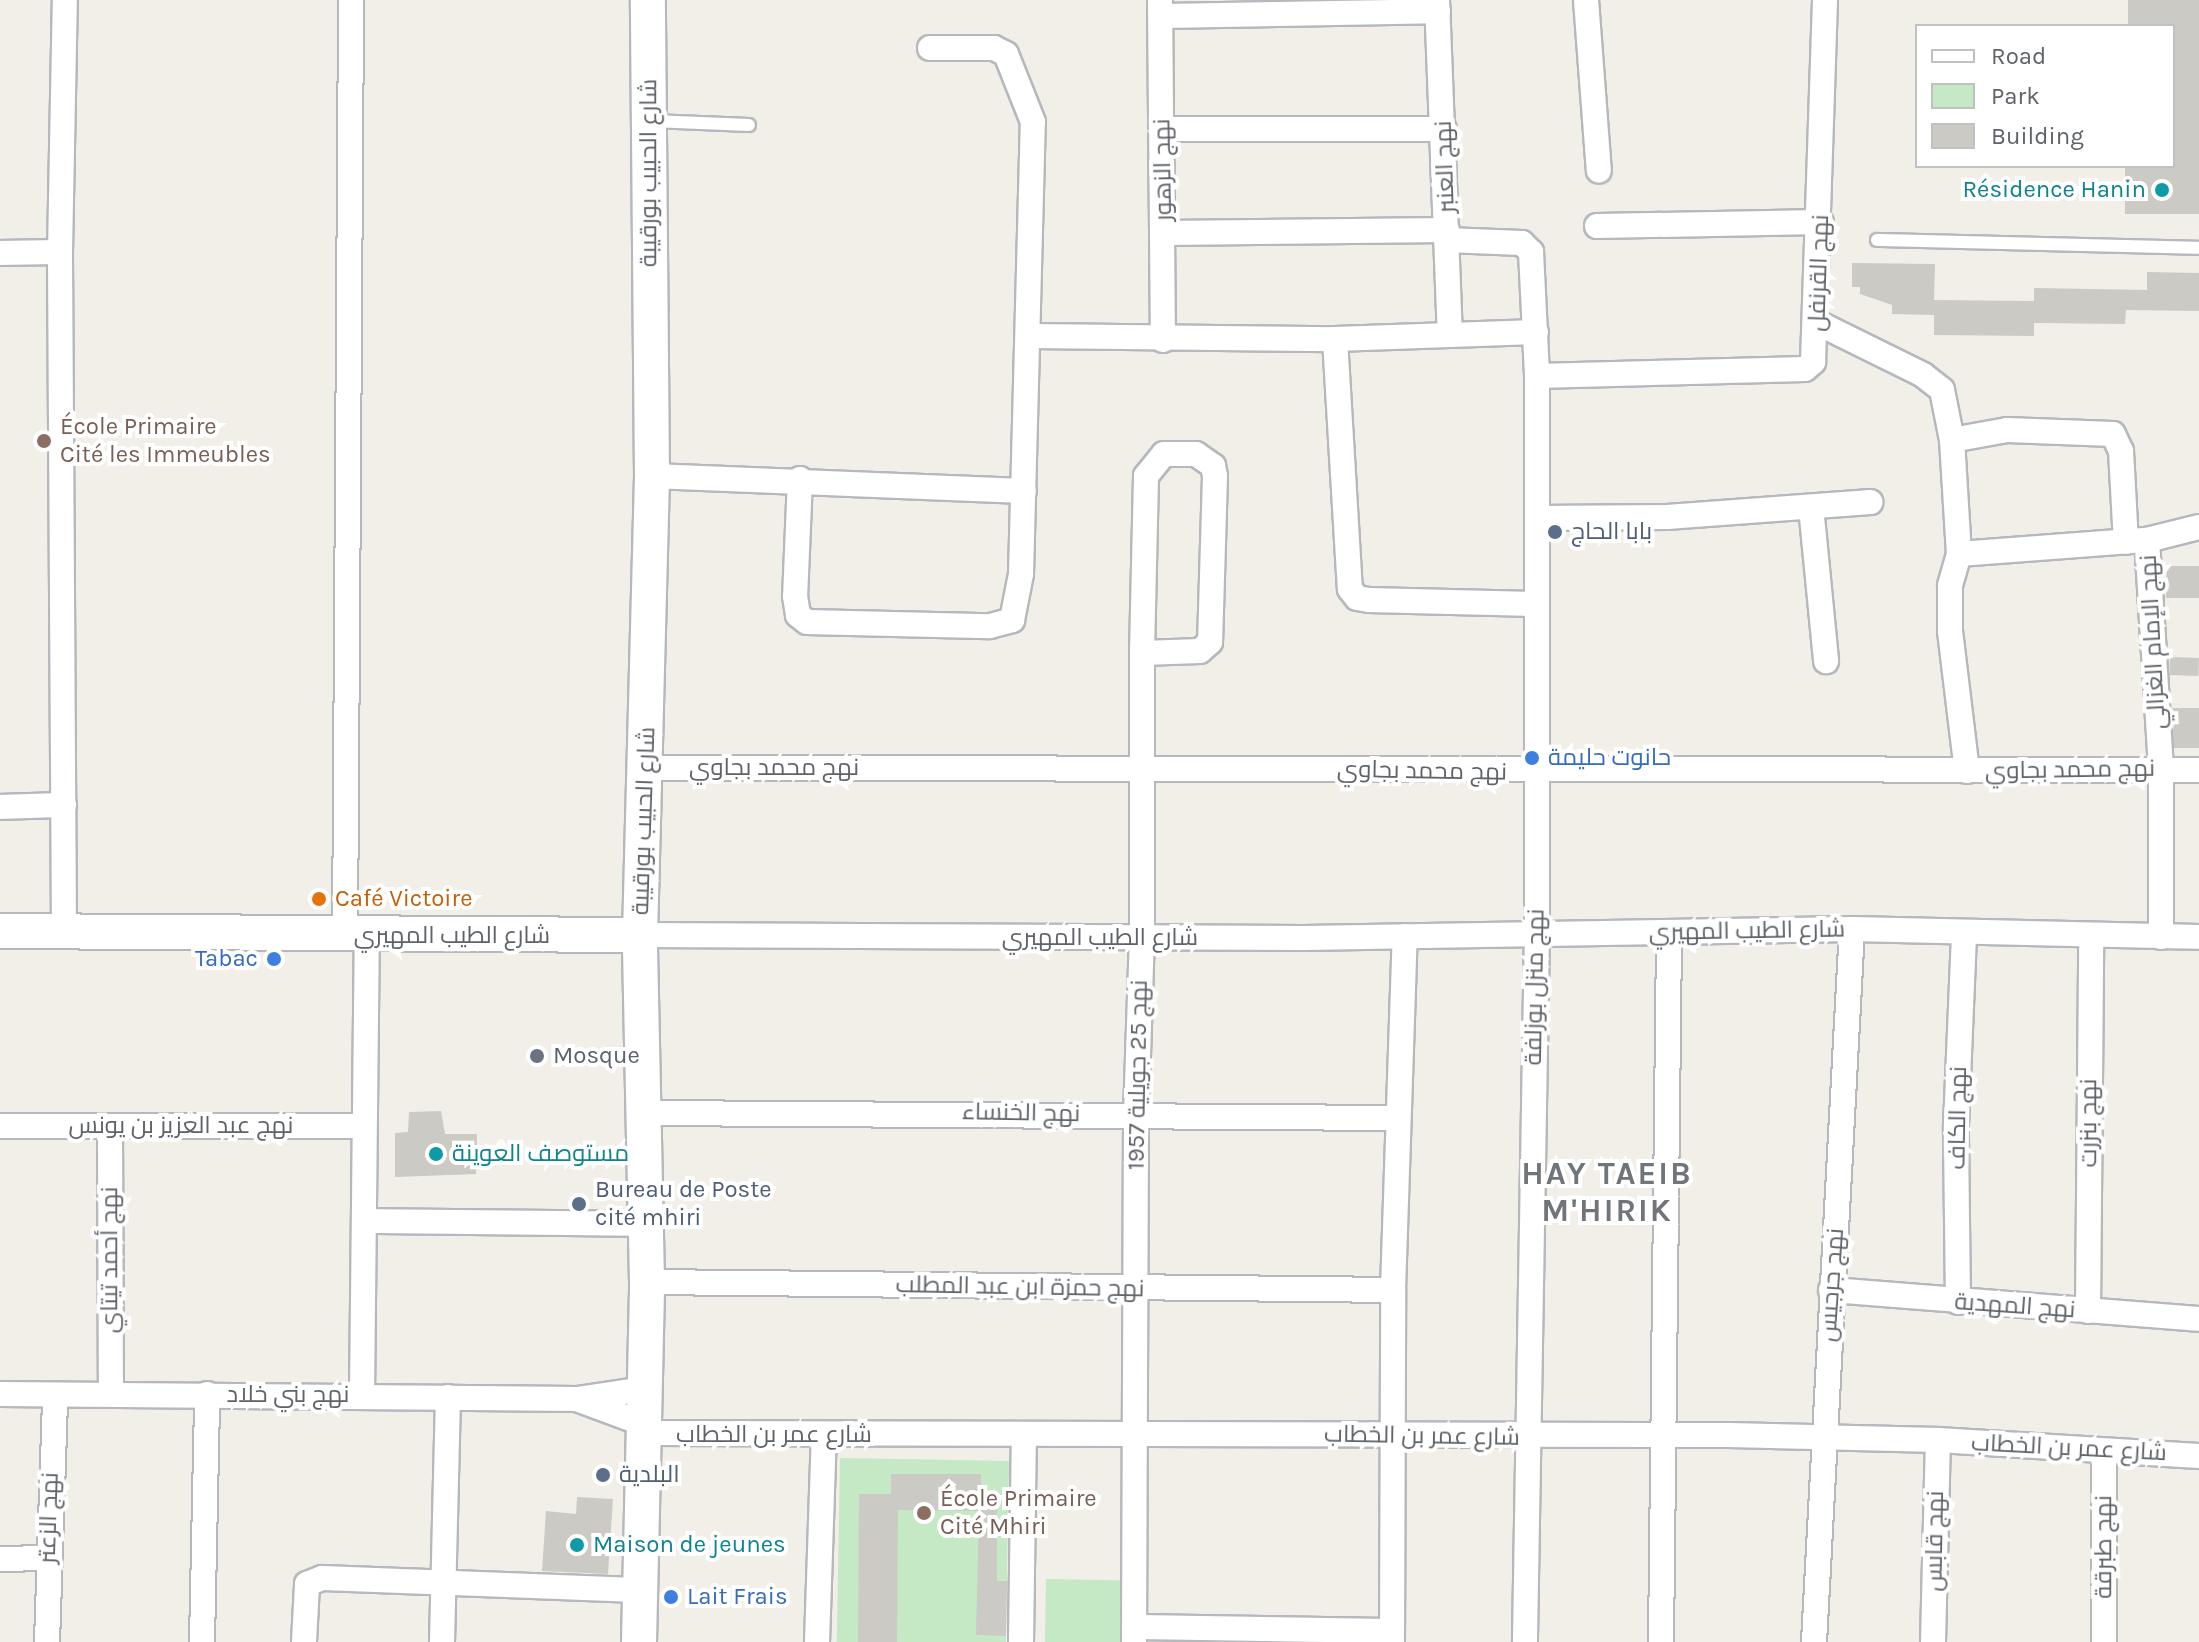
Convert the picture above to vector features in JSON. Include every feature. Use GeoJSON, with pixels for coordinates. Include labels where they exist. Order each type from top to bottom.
{"type":"FeatureCollection","features":[{"type":"Feature","properties":{"kind":"street"},"geometry":{"type":"LineString","coordinates":[[64,931],[60,252],[65,0]]}},
{"type":"Feature","properties":{"kind":"street"},"geometry":{"type":"LineString","coordinates":[[351,0],[356,936],[365,1221],[362,1396]]}},
{"type":"Feature","properties":{"kind":"street","name":"شارع الحبيب بورقيبة"},"geometry":{"type":"LineString","coordinates":[[639,1642],[647,1282],[640,935],[652,476],[648,0]]}},
{"type":"Feature","properties":{"kind":"street"},"geometry":{"type":"LineString","coordinates":[[1586,0],[1599,171]]}},
{"type":"Feature","properties":{"kind":"street","name":"نهج القرنفل"},"geometry":{"type":"LineString","coordinates":[[1537,376],[1805,369],[1816,354],[1818,323],[1825,0]]}},
{"type":"Feature","properties":{"kind":"street"},"geometry":{"type":"LineString","coordinates":[[1161,8],[1438,6]]}},
{"type":"Feature","properties":{"kind":"street","name":"نهج العنبر"},"geometry":{"type":"LineString","coordinates":[[1438,6],[1450,333]]}},
{"type":"Feature","properties":{"kind":"street","name":"نهج الزهور"},"geometry":{"type":"LineString","coordinates":[[1161,8],[1163,340]]}},
{"type":"Feature","properties":{"kind":"street"},"geometry":{"type":"LineString","coordinates":[[800,479],[798,615],[824,623],[1003,626],[1012,620],[1017,604],[1024,491],[1034,138],[1014,66],[994,48],[930,48]]}},
{"type":"Feature","properties":{"kind":"street"},"geometry":{"type":"LineString","coordinates":[[1162,129],[1444,129]]}},
{"type":"Feature","properties":{"kind":"street"},"geometry":{"type":"LineString","coordinates":[[1597,226],[1821,222]]}},
{"type":"Feature","properties":{"kind":"street"},"geometry":{"type":"LineString","coordinates":[[1164,233],[1447,235]]}},
{"type":"Feature","properties":{"kind":"street","name":"نهج منزل بوزلفة"},"geometry":{"type":"LineString","coordinates":[[1447,235],[1528,246],[1536,332],[1537,518],[1533,604],[1537,930],[1525,1437],[1525,1642]]}},
{"type":"Feature","properties":{"kind":"street"},"geometry":{"type":"LineString","coordinates":[[0,253],[60,252]]}},
{"type":"Feature","properties":{"kind":"street"},"geometry":{"type":"LineString","coordinates":[[1818,323],[1933,381],[1942,390],[1952,440],[1959,554],[1950,586],[1950,631],[1967,771]]}},
{"type":"Feature","properties":{"kind":"street"},"geometry":{"type":"LineString","coordinates":[[1030,336],[1163,340],[1335,339],[1536,332]]}},
{"type":"Feature","properties":{"kind":"street"},"geometry":{"type":"LineString","coordinates":[[1335,339],[1350,589],[1357,598],[1370,600],[1533,604]]}},
{"type":"Feature","properties":{"kind":"street","name":"نهج الإمام الغزالي"},"geometry":{"type":"LineString","coordinates":[[1952,440],[2007,430],[2113,434],[2121,451],[2136,541],[2161,768],[2161,937]]}},
{"type":"Feature","properties":{"kind":"street","name":"نهج 25 جويلية 1957"},"geometry":{"type":"LineString","coordinates":[[1135,1634],[1136,1116],[1142,938],[1142,653],[1146,476],[1164,454],[1196,454],[1213,466],[1210,642],[1200,651],[1142,653]]}},
{"type":"Feature","properties":{"kind":"street"},"geometry":{"type":"LineString","coordinates":[[652,476],[800,479],[1024,491]]}},
{"type":"Feature","properties":{"kind":"street"},"geometry":{"type":"LineString","coordinates":[[1537,518],[1667,517],[1870,502]]}},
{"type":"Feature","properties":{"kind":"street"},"geometry":{"type":"LineString","coordinates":[[1811,507],[1826,661]]}},
{"type":"Feature","properties":{"kind":"street"},"geometry":{"type":"LineString","coordinates":[[1959,554],[2136,541],[2199,527]]}},
{"type":"Feature","properties":{"kind":"street","name":"نهج محمد بجاوي"},"geometry":{"type":"LineString","coordinates":[[646,768],[1536,772],[2199,770]]}},
{"type":"Feature","properties":{"kind":"street"},"geometry":{"type":"LineString","coordinates":[[0,807],[64,805]]}},
{"type":"Feature","properties":{"kind":"street","name":"شارع الطيب المهيري"},"geometry":{"type":"LineString","coordinates":[[0,931],[356,936],[1142,938],[1405,936],[1537,930],[1669,934],[1852,929],[2199,937]]}},
{"type":"Feature","properties":{"kind":"street","name":"نهج جرجيس"},"geometry":{"type":"LineString","coordinates":[[1814,1642],[1852,929]]}},
{"type":"Feature","properties":{"kind":"street","name":"نهج الكاف"},"geometry":{"type":"LineString","coordinates":[[1958,1302],[1956,1126],[1964,933]]}},
{"type":"Feature","properties":{"kind":"street"},"geometry":{"type":"LineString","coordinates":[[1661,1642],[1660,1436],[1669,934]]}},
{"type":"Feature","properties":{"kind":"street"},"geometry":{"type":"LineString","coordinates":[[1135,1634],[1392,1637],[1393,1290],[1405,936]]}},
{"type":"Feature","properties":{"kind":"street","name":"نهج بنزرت"},"geometry":{"type":"LineString","coordinates":[[2088,1311],[2091,936]]}},
{"type":"Feature","properties":{"kind":"street","name":"نهج الخنساء"},"geometry":{"type":"LineString","coordinates":[[645,1113],[1397,1118]]}},
{"type":"Feature","properties":{"kind":"street","name":"نهج عبد العزيز بن يونس"},"geometry":{"type":"LineString","coordinates":[[0,1126],[362,1126]]}},
{"type":"Feature","properties":{"kind":"street","name":"نهج أحمد تيتاي"},"geometry":{"type":"LineString","coordinates":[[110,1127],[111,1393]]}},
{"type":"Feature","properties":{"kind":"street"},"geometry":{"type":"LineString","coordinates":[[365,1221],[646,1224]]}},
{"type":"Feature","properties":{"kind":"street","name":"نهج حمزة ابن عبد المطلب"},"geometry":{"type":"LineString","coordinates":[[647,1282],[1393,1290]]}},
{"type":"Feature","properties":{"kind":"street","name":"نهج المهدية"},"geometry":{"type":"LineString","coordinates":[[1831,1290],[2199,1319]]}},
{"type":"Feature","properties":{"kind":"street","name":"نهج بني خلاد"},"geometry":{"type":"LineString","coordinates":[[0,1394],[577,1399],[645,1389]]}},
{"type":"Feature","properties":{"kind":"street"},"geometry":{"type":"LineString","coordinates":[[202,1642],[207,1394]]}},
{"type":"Feature","properties":{"kind":"street","name":"نهج الزعتر"},"geometry":{"type":"LineString","coordinates":[[47,1642],[47,1558],[55,1395]]}},
{"type":"Feature","properties":{"kind":"street"},"geometry":{"type":"LineString","coordinates":[[442,1642],[448,1397]]}},
{"type":"Feature","properties":{"kind":"street","name":"نهج بني خلاد"},"geometry":{"type":"LineString","coordinates":[[577,1399],[644,1429]]}},
{"type":"Feature","properties":{"kind":"street","name":"شارع عمر بن الخطاب"},"geometry":{"type":"LineString","coordinates":[[644,1429],[824,1435],[1824,1436],[2199,1456]]}},
{"type":"Feature","properties":{"kind":"street"},"geometry":{"type":"LineString","coordinates":[[817,1642],[824,1435]]}},
{"type":"Feature","properties":{"kind":"street"},"geometry":{"type":"LineString","coordinates":[[1021,1642],[1024,1436]]}},
{"type":"Feature","properties":{"kind":"street","name":"نهج قابس"},"geometry":{"type":"LineString","coordinates":[[1933,1642],[1938,1440]]}},
{"type":"Feature","properties":{"kind":"street","name":"نهج طبرقة"},"geometry":{"type":"LineString","coordinates":[[2104,1452],[2104,1642]]}},
{"type":"Feature","properties":{"kind":"street"},"geometry":{"type":"LineString","coordinates":[[0,1559],[47,1558]]}},
{"type":"Feature","properties":{"kind":"street"},"geometry":{"type":"LineString","coordinates":[[304,1642],[307,1584],[313,1580],[638,1590]]}},
{"type":"Feature","properties":{"kind":"lane"},"geometry":{"type":"LineString","coordinates":[[648,121],[749,125]]}},
{"type":"Feature","properties":{"kind":"lane"},"geometry":{"type":"LineString","coordinates":[[1877,240],[2199,248]]}},
{"type":"Feature","properties":{"kind":"green space","name":"École Primaire Cité Mhiri"},"geometry":{"type":"Polygon","coordinates":[[[840,1458],[1009,1461],[1006,1642],[837,1642],[840,1458]]]}},
{"type":"Feature","properties":{"kind":"green space"},"geometry":{"type":"Polygon","coordinates":[[[1046,1579],[1130,1580],[1129,1642],[1045,1642],[1046,1579]]]}},
{"type":"Feature","properties":{"kind":"building"},"geometry":{"type":"Polygon","coordinates":[[[2128,0],[2199,0],[2199,214],[2125,214],[2125,168],[2175,168],[2175,24],[2128,24],[2128,0]]]}},
{"type":"Feature","properties":{"kind":"building"},"geometry":{"type":"Polygon","coordinates":[[[1852,263],[1935,264],[1934,300],[2034,301],[2034,288],[2147,290],[2147,272],[2199,273],[2199,311],[2126,310],[2125,324],[2034,323],[2034,336],[1934,335],[1934,315],[1892,314],[1892,305],[1860,294],[1860,287],[1852,287],[1852,263]]]}},
{"type":"Feature","properties":{"kind":"building"},"geometry":{"type":"Polygon","coordinates":[[[2166,566],[2199,566],[2199,598],[2166,598],[2166,566]]]}},
{"type":"Feature","properties":{"kind":"building"},"geometry":{"type":"Polygon","coordinates":[[[2170,657],[2199,658],[2198,676],[2169,675],[2170,657]]]}},
{"type":"Feature","properties":{"kind":"building"},"geometry":{"type":"Polygon","coordinates":[[[2172,708],[2199,708],[2199,748],[2172,748],[2172,708]]]}},
{"type":"Feature","properties":{"kind":"building","name":"مستوصف العوينة"},"geometry":{"type":"Polygon","coordinates":[[[441,1111],[445,1134],[477,1134],[476,1174],[395,1177],[395,1133],[408,1132],[409,1112],[441,1111]]]}},
{"type":"Feature","properties":{"kind":"building"},"geometry":{"type":"Polygon","coordinates":[[[891,1474],[981,1474],[981,1495],[997,1495],[997,1581],[1007,1581],[1006,1636],[976,1635],[979,1511],[898,1510],[897,1642],[858,1642],[859,1494],[891,1494],[891,1474]]]}},
{"type":"Feature","properties":{"kind":"building","name":"Maison de jeunes"},"geometry":{"type":"Polygon","coordinates":[[[577,1497],[613,1499],[608,1574],[542,1571],[546,1511],[576,1514],[577,1497]]]}},
{"type":"Feature","properties":{"kind":"place","name":"Résidence Hanin"},"geometry":{"type":"Point","coordinates":[2162,190]}},
{"type":"Feature","properties":{"kind":"place","name":"École Primaire Cité les Immeubles"},"geometry":{"type":"Point","coordinates":[44,441]}},
{"type":"Feature","properties":{"kind":"place","name":"بابا الحاج"},"geometry":{"type":"Point","coordinates":[1555,532]}},
{"type":"Feature","properties":{"kind":"place","name":"حانوت حليمة"},"geometry":{"type":"Point","coordinates":[1532,758]}},
{"type":"Feature","properties":{"kind":"place","name":"Café Victoire"},"geometry":{"type":"Point","coordinates":[319,899]}},
{"type":"Feature","properties":{"kind":"place","name":"Tabac"},"geometry":{"type":"Point","coordinates":[274,959]}},
{"type":"Feature","properties":{"kind":"place","name":"Mosque"},"geometry":{"type":"Point","coordinates":[537,1056]}},
{"type":"Feature","properties":{"kind":"place","name":"مستوصف العوينة"},"geometry":{"type":"Point","coordinates":[436,1154]}},
{"type":"Feature","properties":{"kind":"place","name":"Bureau de Poste cité mhiri"},"geometry":{"type":"Point","coordinates":[579,1204]}},
{"type":"Feature","properties":{"kind":"place","name":"البلدية"},"geometry":{"type":"Point","coordinates":[603,1475]}},
{"type":"Feature","properties":{"kind":"place","name":"École Primaire Cité Mhiri"},"geometry":{"type":"Point","coordinates":[924,1513]}},
{"type":"Feature","properties":{"kind":"place","name":"Maison de jeunes"},"geometry":{"type":"Point","coordinates":[577,1545]}},
{"type":"Feature","properties":{"kind":"place","name":"Lait Frais"},"geometry":{"type":"Point","coordinates":[671,1597]}},
{"type":"Feature","properties":{"kind":"district","name":"HAY TAEIB M'HIRIK"},"geometry":{"type":"Point","coordinates":[1607,1194]}}]}
